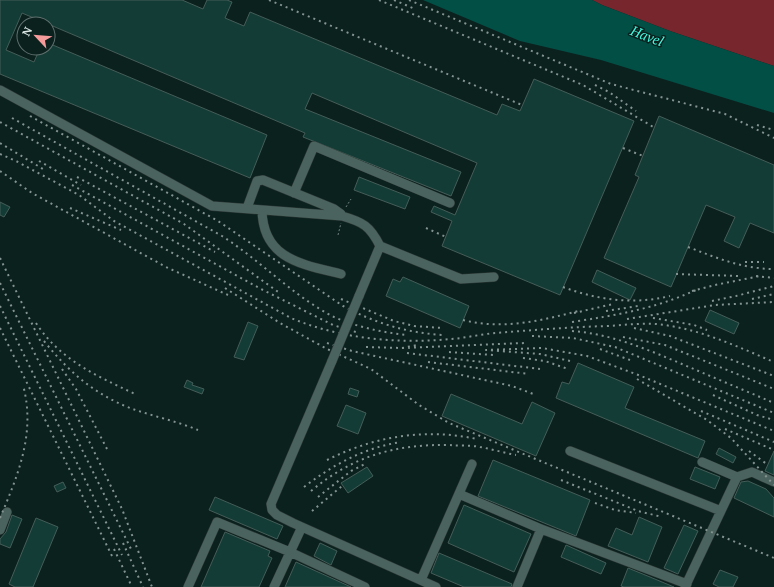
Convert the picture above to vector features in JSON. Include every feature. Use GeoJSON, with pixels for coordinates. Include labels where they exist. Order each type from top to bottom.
{"type":"FeatureCollection","features":[{"type":"Feature","properties":{"kind":"street"},"geometry":{"type":"LineString","coordinates":[[4,88],[20,101],[212,206],[342,216],[363,222],[374,233],[380,246],[461,279],[494,277]]}},
{"type":"Feature","properties":{"kind":"street"},"geometry":{"type":"LineString","coordinates":[[294,193],[314,146],[450,203]]}},
{"type":"Feature","properties":{"kind":"street"},"geometry":{"type":"LineString","coordinates":[[247,208],[257,181],[263,180],[334,209],[342,216]]}},
{"type":"Feature","properties":{"kind":"street"},"geometry":{"type":"LineString","coordinates":[[262,210],[262,224],[273,246],[284,257],[301,264],[341,274]]}},
{"type":"Feature","properties":{"kind":"street"},"geometry":{"type":"LineString","coordinates":[[380,246],[271,504],[272,510],[277,515],[436,587]]}},
{"type":"Feature","properties":{"kind":"street"},"geometry":{"type":"LineString","coordinates":[[570,451],[721,511]]}},
{"type":"Feature","properties":{"kind":"street"},"geometry":{"type":"LineString","coordinates":[[702,462],[737,477],[752,472],[774,482]]}},
{"type":"Feature","properties":{"kind":"street"},"geometry":{"type":"LineString","coordinates":[[421,580],[472,464]]}},
{"type":"Feature","properties":{"kind":"street"},"geometry":{"type":"LineString","coordinates":[[459,494],[542,530],[686,585],[737,477]]}},
{"type":"Feature","properties":{"kind":"street"},"geometry":{"type":"LineString","coordinates":[[0,530],[7,512]]}},
{"type":"Feature","properties":{"kind":"street"},"geometry":{"type":"LineString","coordinates":[[188,587],[217,522],[290,552],[365,587]]}},
{"type":"Feature","properties":{"kind":"street"},"geometry":{"type":"LineString","coordinates":[[517,587],[542,530]]}},
{"type":"Feature","properties":{"kind":"street"},"geometry":{"type":"LineString","coordinates":[[274,587],[300,531]]}},
{"type":"Feature","properties":{"kind":"shaded area"},"geometry":{"type":"Polygon","coordinates":[[[592,0],[774,0],[774,66],[670,31],[592,0]]]}},
{"type":"Feature","properties":{"kind":"water","name":"Havel"},"geometry":{"type":"Polygon","coordinates":[[[423,0],[592,0],[670,31],[774,66],[774,113],[601,60],[520,41],[423,0]]]}},
{"type":"Feature","properties":{"kind":"building"},"geometry":{"type":"Polygon","coordinates":[[[0,0],[182,0],[203,9],[207,0],[227,0],[232,2],[225,18],[244,26],[250,12],[497,115],[502,104],[520,111],[534,79],[634,121],[560,295],[442,246],[452,221],[431,212],[434,206],[455,215],[477,163],[312,93],[305,109],[461,172],[451,196],[303,137],[305,133],[56,27],[56,16],[29,16],[22,13],[21,16],[16,16],[16,27],[6,50],[16,54],[16,56],[20,56],[34,62],[37,56],[56,56],[56,46],[267,135],[250,178],[0,74],[0,0]]]}},
{"type":"Feature","properties":{"kind":"building"},"geometry":{"type":"Polygon","coordinates":[[[659,116],[774,165],[774,233],[750,223],[739,248],[724,241],[735,217],[706,205],[671,287],[604,258],[639,177],[635,175],[659,116]]]}},
{"type":"Feature","properties":{"kind":"building"},"geometry":{"type":"Polygon","coordinates":[[[359,177],[410,197],[405,209],[354,190],[359,177]]]}},
{"type":"Feature","properties":{"kind":"building"},"geometry":{"type":"Polygon","coordinates":[[[0,202],[10,207],[4,217],[0,215],[0,202]]]}},
{"type":"Feature","properties":{"kind":"building"},"geometry":{"type":"Polygon","coordinates":[[[597,270],[636,288],[630,300],[592,282],[597,270]]]}},
{"type":"Feature","properties":{"kind":"building"},"geometry":{"type":"Polygon","coordinates":[[[403,277],[469,306],[460,328],[386,296],[393,279],[400,282],[403,277]]]}},
{"type":"Feature","properties":{"kind":"building"},"geometry":{"type":"Polygon","coordinates":[[[710,310],[739,323],[734,334],[705,321],[710,310]]]}},
{"type":"Feature","properties":{"kind":"building"},"geometry":{"type":"Polygon","coordinates":[[[248,322],[258,326],[244,360],[234,357],[248,322]]]}},
{"type":"Feature","properties":{"kind":"building"},"geometry":{"type":"Polygon","coordinates":[[[578,363],[634,387],[625,408],[705,441],[698,458],[556,398],[562,382],[569,384],[578,363]]]}},
{"type":"Feature","properties":{"kind":"building"},"geometry":{"type":"Polygon","coordinates":[[[187,380],[193,383],[192,385],[204,389],[202,394],[184,387],[187,380]]]}},
{"type":"Feature","properties":{"kind":"building"},"geometry":{"type":"Polygon","coordinates":[[[350,388],[359,391],[357,397],[348,394],[350,388]]]}},
{"type":"Feature","properties":{"kind":"building"},"geometry":{"type":"Polygon","coordinates":[[[451,394],[522,424],[532,402],[555,413],[536,456],[442,416],[451,394]]]}},
{"type":"Feature","properties":{"kind":"building"},"geometry":{"type":"Polygon","coordinates":[[[346,405],[366,413],[358,434],[337,426],[346,405]]]}},
{"type":"Feature","properties":{"kind":"building"},"geometry":{"type":"Polygon","coordinates":[[[719,448],[736,457],[733,463],[716,454],[719,448]]]}},
{"type":"Feature","properties":{"kind":"building"},"geometry":{"type":"Polygon","coordinates":[[[774,451],[774,475],[765,471],[774,451]]]}},
{"type":"Feature","properties":{"kind":"building"},"geometry":{"type":"Polygon","coordinates":[[[493,460],[590,500],[576,536],[478,496],[493,460]]]}},
{"type":"Feature","properties":{"kind":"building"},"geometry":{"type":"Polygon","coordinates":[[[367,467],[373,476],[348,493],[341,483],[367,467]]]}},
{"type":"Feature","properties":{"kind":"building"},"geometry":{"type":"Polygon","coordinates":[[[695,467],[720,477],[715,489],[690,479],[695,467]]]}},
{"type":"Feature","properties":{"kind":"building"},"geometry":{"type":"Polygon","coordinates":[[[748,481],[766,489],[774,498],[774,517],[734,498],[741,482],[748,481]]]}},
{"type":"Feature","properties":{"kind":"building"},"geometry":{"type":"Polygon","coordinates":[[[63,482],[66,488],[57,492],[54,486],[63,482]]]}},
{"type":"Feature","properties":{"kind":"building"},"geometry":{"type":"Polygon","coordinates":[[[215,497],[283,526],[277,539],[209,510],[215,497]]]}},
{"type":"Feature","properties":{"kind":"building"},"geometry":{"type":"Polygon","coordinates":[[[464,505],[531,534],[514,572],[448,543],[464,505]]]}},
{"type":"Feature","properties":{"kind":"building"},"geometry":{"type":"Polygon","coordinates":[[[12,515],[22,519],[10,548],[0,544],[0,539],[6,532],[12,515]]]}},
{"type":"Feature","properties":{"kind":"building"},"geometry":{"type":"Polygon","coordinates":[[[639,517],[662,527],[648,562],[608,546],[616,528],[632,535],[639,517]]]}},
{"type":"Feature","properties":{"kind":"building"},"geometry":{"type":"Polygon","coordinates":[[[36,518],[58,527],[33,587],[15,587],[9,584],[36,518]]]}},
{"type":"Feature","properties":{"kind":"building"},"geometry":{"type":"Polygon","coordinates":[[[684,525],[698,531],[678,574],[664,568],[684,525]]]}},
{"type":"Feature","properties":{"kind":"building"},"geometry":{"type":"Polygon","coordinates":[[[225,532],[270,551],[268,556],[272,558],[259,587],[201,587],[225,532]]]}},
{"type":"Feature","properties":{"kind":"building"},"geometry":{"type":"Polygon","coordinates":[[[320,543],[337,551],[331,565],[314,556],[320,543]]]}},
{"type":"Feature","properties":{"kind":"building"},"geometry":{"type":"Polygon","coordinates":[[[566,545],[606,563],[601,574],[561,557],[566,545]]]}},
{"type":"Feature","properties":{"kind":"building"},"geometry":{"type":"Polygon","coordinates":[[[439,553],[512,584],[511,587],[464,587],[431,573],[439,553]]]}},
{"type":"Feature","properties":{"kind":"building"},"geometry":{"type":"Polygon","coordinates":[[[296,562],[351,587],[285,587],[296,562]]]}},
{"type":"Feature","properties":{"kind":"building"},"geometry":{"type":"Polygon","coordinates":[[[628,568],[674,587],[621,586],[628,568]]]}},
{"type":"Feature","properties":{"kind":"building"},"geometry":{"type":"Polygon","coordinates":[[[720,570],[738,577],[733,587],[719,587],[713,584],[720,570]]]}},
{"type":"Feature","properties":{"kind":"railway"},"geometry":{"type":"LineString","coordinates":[[269,0],[522,105]]}},
{"type":"Feature","properties":{"kind":"railway"},"geometry":{"type":"LineString","coordinates":[[379,0],[583,85],[655,128]]}},
{"type":"Feature","properties":{"kind":"railway"},"geometry":{"type":"LineString","coordinates":[[394,0],[415,9]]}},
{"type":"Feature","properties":{"kind":"railway"},"geometry":{"type":"LineString","coordinates":[[409,0],[611,84],[725,114],[774,138]]}},
{"type":"Feature","properties":{"kind":"railway"},"geometry":{"type":"LineString","coordinates":[[595,85],[609,92],[636,111]]}},
{"type":"Feature","properties":{"kind":"railway"},"geometry":{"type":"LineString","coordinates":[[30,116],[218,221],[343,306],[379,322],[392,326],[417,332],[443,335]]}},
{"type":"Feature","properties":{"kind":"railway"},"geometry":{"type":"LineString","coordinates":[[12,118],[222,236],[319,309],[351,324],[369,329],[406,335]]}},
{"type":"Feature","properties":{"kind":"railway"},"geometry":{"type":"LineString","coordinates":[[0,122],[184,224],[281,294]]}},
{"type":"Feature","properties":{"kind":"railway"},"geometry":{"type":"LineString","coordinates":[[757,125],[774,130]]}},
{"type":"Feature","properties":{"kind":"railway"},"geometry":{"type":"LineString","coordinates":[[0,143],[43,169]]}},
{"type":"Feature","properties":{"kind":"railway"},"geometry":{"type":"LineString","coordinates":[[623,148],[643,156]]}},
{"type":"Feature","properties":{"kind":"railway"},"geometry":{"type":"LineString","coordinates":[[0,154],[79,195],[114,221],[291,318],[330,331],[370,338],[410,341],[580,327],[656,324],[687,329],[731,344],[774,362]]}},
{"type":"Feature","properties":{"kind":"railway"},"geometry":{"type":"LineString","coordinates":[[39,161],[81,185]]}},
{"type":"Feature","properties":{"kind":"railway"},"geometry":{"type":"LineString","coordinates":[[0,171],[32,193],[166,267],[228,295]]}},
{"type":"Feature","properties":{"kind":"railway"},"geometry":{"type":"LineString","coordinates":[[77,177],[215,252]]}},
{"type":"Feature","properties":{"kind":"railway"},"geometry":{"type":"LineString","coordinates":[[72,185],[261,289],[333,325],[356,332]]}},
{"type":"Feature","properties":{"kind":"railway"},"geometry":{"type":"LineString","coordinates":[[70,208],[121,230]]}},
{"type":"Feature","properties":{"kind":"railway"},"geometry":{"type":"LineString","coordinates":[[426,228],[446,237]]}},
{"type":"Feature","properties":{"kind":"railway"},"geometry":{"type":"LineString","coordinates":[[688,247],[741,265],[763,269],[774,269]]}},
{"type":"Feature","properties":{"kind":"railway"},"geometry":{"type":"LineString","coordinates":[[0,258],[122,509],[152,587]]}},
{"type":"Feature","properties":{"kind":"railway"},"geometry":{"type":"LineString","coordinates":[[745,262],[764,262]]}},
{"type":"Feature","properties":{"kind":"railway"},"geometry":{"type":"LineString","coordinates":[[676,274],[738,276]]}},
{"type":"Feature","properties":{"kind":"railway"},"geometry":{"type":"LineString","coordinates":[[756,276],[774,278]]}},
{"type":"Feature","properties":{"kind":"railway"},"geometry":{"type":"LineString","coordinates":[[692,291],[760,276]]}},
{"type":"Feature","properties":{"kind":"railway"},"geometry":{"type":"LineString","coordinates":[[0,283],[131,549]]}},
{"type":"Feature","properties":{"kind":"railway"},"geometry":{"type":"LineString","coordinates":[[712,301],[774,286]]}},
{"type":"Feature","properties":{"kind":"railway"},"geometry":{"type":"LineString","coordinates":[[563,287],[589,295],[616,300],[643,300],[670,296]]}},
{"type":"Feature","properties":{"kind":"railway"},"geometry":{"type":"LineString","coordinates":[[225,288],[280,323],[327,349],[371,369],[419,405],[449,423],[774,558]]}},
{"type":"Feature","properties":{"kind":"railway"},"geometry":{"type":"LineString","coordinates":[[572,322],[620,314],[650,307],[696,290]]}},
{"type":"Feature","properties":{"kind":"railway"},"geometry":{"type":"LineString","coordinates":[[752,299],[774,294]]}},
{"type":"Feature","properties":{"kind":"railway"},"geometry":{"type":"LineString","coordinates":[[341,299],[394,321],[414,326],[442,328]]}},
{"type":"Feature","properties":{"kind":"railway"},"geometry":{"type":"LineString","coordinates":[[627,319],[715,305],[774,302]]}},
{"type":"Feature","properties":{"kind":"railway"},"geometry":{"type":"LineString","coordinates":[[574,313],[613,304]]}},
{"type":"Feature","properties":{"kind":"railway"},"geometry":{"type":"LineString","coordinates":[[0,306],[122,555]]}},
{"type":"Feature","properties":{"kind":"railway"},"geometry":{"type":"LineString","coordinates":[[606,311],[638,306]]}},
{"type":"Feature","properties":{"kind":"railway"},"geometry":{"type":"LineString","coordinates":[[463,320],[492,324],[521,323],[578,311]]}},
{"type":"Feature","properties":{"kind":"railway"},"geometry":{"type":"LineString","coordinates":[[653,318],[694,325],[707,330]]}},
{"type":"Feature","properties":{"kind":"railway"},"geometry":{"type":"LineString","coordinates":[[36,323],[56,347],[80,366],[135,394]]}},
{"type":"Feature","properties":{"kind":"railway"},"geometry":{"type":"LineString","coordinates":[[0,328],[113,558]]}},
{"type":"Feature","properties":{"kind":"railway"},"geometry":{"type":"LineString","coordinates":[[634,328],[670,336],[774,376]]}},
{"type":"Feature","properties":{"kind":"railway"},"geometry":{"type":"LineString","coordinates":[[572,331],[617,339],[632,344],[774,403]]}},
{"type":"Feature","properties":{"kind":"railway"},"geometry":{"type":"LineString","coordinates":[[532,336],[573,338],[615,347],[774,413]]}},
{"type":"Feature","properties":{"kind":"railway"},"geometry":{"type":"LineString","coordinates":[[623,337],[665,345],[774,389]]}},
{"type":"Feature","properties":{"kind":"railway"},"geometry":{"type":"LineString","coordinates":[[44,341],[72,372],[93,389],[105,396],[130,408],[198,430]]}},
{"type":"Feature","properties":{"kind":"railway"},"geometry":{"type":"LineString","coordinates":[[327,343],[352,351],[512,386],[536,395]]}},
{"type":"Feature","properties":{"kind":"railway"},"geometry":{"type":"LineString","coordinates":[[366,347],[402,348],[525,343]]}},
{"type":"Feature","properties":{"kind":"railway"},"geometry":{"type":"LineString","coordinates":[[402,348],[417,345]]}},
{"type":"Feature","properties":{"kind":"railway"},"geometry":{"type":"LineString","coordinates":[[570,361],[540,354],[486,350],[542,348],[587,356],[641,376],[774,431]]}},
{"type":"Feature","properties":{"kind":"railway"},"geometry":{"type":"LineString","coordinates":[[600,349],[630,360]]}},
{"type":"Feature","properties":{"kind":"railway"},"geometry":{"type":"LineString","coordinates":[[449,352],[493,355]]}},
{"type":"Feature","properties":{"kind":"railway"},"geometry":{"type":"LineString","coordinates":[[407,353],[540,369]]}},
{"type":"Feature","properties":{"kind":"railway"},"geometry":{"type":"LineString","coordinates":[[523,358],[545,361],[568,369]]}},
{"type":"Feature","properties":{"kind":"railway"},"geometry":{"type":"LineString","coordinates":[[428,362],[529,374]]}},
{"type":"Feature","properties":{"kind":"railway"},"geometry":{"type":"LineString","coordinates":[[62,369],[76,389],[107,449]]}},
{"type":"Feature","properties":{"kind":"railway"},"geometry":{"type":"LineString","coordinates":[[637,379],[707,420],[731,438],[774,485]]}},
{"type":"Feature","properties":{"kind":"railway"},"geometry":{"type":"LineString","coordinates":[[0,518],[19,470],[26,437],[27,420],[23,385]]}},
{"type":"Feature","properties":{"kind":"railway"},"geometry":{"type":"LineString","coordinates":[[713,395],[757,415],[774,420]]}},
{"type":"Feature","properties":{"kind":"railway"},"geometry":{"type":"LineString","coordinates":[[701,411],[774,442]]}},
{"type":"Feature","properties":{"kind":"railway"},"geometry":{"type":"LineString","coordinates":[[725,429],[774,450]]}},
{"type":"Feature","properties":{"kind":"railway"},"geometry":{"type":"LineString","coordinates":[[327,460],[363,445],[400,436],[438,434],[477,439]]}},
{"type":"Feature","properties":{"kind":"railway"},"geometry":{"type":"LineString","coordinates":[[304,487],[338,464],[350,458],[374,448],[401,442]]}},
{"type":"Feature","properties":{"kind":"railway"},"geometry":{"type":"LineString","coordinates":[[311,491],[343,469],[376,454],[393,450],[430,445],[476,446],[516,455]]}},
{"type":"Feature","properties":{"kind":"railway"},"geometry":{"type":"LineString","coordinates":[[749,451],[768,465]]}},
{"type":"Feature","properties":{"kind":"railway"},"geometry":{"type":"LineString","coordinates":[[318,497],[351,471],[365,464]]}},
{"type":"Feature","properties":{"kind":"railway"},"geometry":{"type":"LineString","coordinates":[[561,480],[638,511],[662,517]]}},
{"type":"Feature","properties":{"kind":"railway"},"geometry":{"type":"LineString","coordinates":[[312,511],[342,486]]}},
{"type":"Feature","properties":{"kind":"railway"},"geometry":{"type":"LineString","coordinates":[[595,503],[615,510],[636,513]]}},
{"type":"Feature","properties":{"kind":"railway"},"geometry":{"type":"LineString","coordinates":[[123,543],[143,587]]}},
{"type":"Feature","properties":{"kind":"railway"},"geometry":{"type":"LineString","coordinates":[[114,549],[132,587]]}}]}
